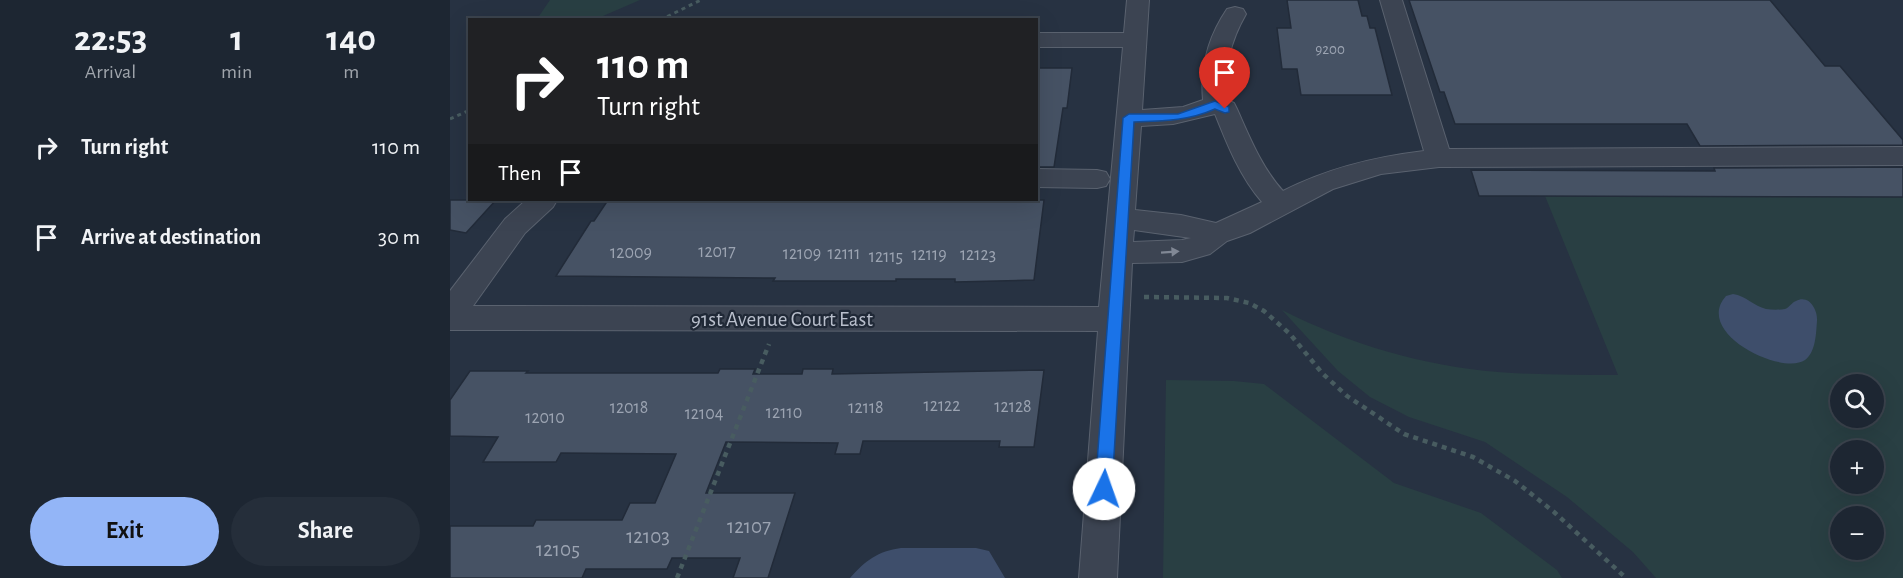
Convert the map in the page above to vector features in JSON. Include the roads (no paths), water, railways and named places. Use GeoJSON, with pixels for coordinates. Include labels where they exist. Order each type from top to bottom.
{"type":"FeatureCollection","features":[{"type":"Feature","properties":{"kind":"street"},"geometry":{"type":"LineString","coordinates":[[1098,578],[1120,218],[1138,0]]}},
{"type":"Feature","properties":{"kind":"street"},"geometry":{"type":"LineString","coordinates":[[1391,0],[1439,158]]}},
{"type":"Feature","properties":{"kind":"street"},"geometry":{"type":"LineString","coordinates":[[1215,104],[1213,86],[1217,48],[1235,14]]}},
{"type":"Feature","properties":{"kind":"street"},"geometry":{"type":"LineString","coordinates":[[1038,40],[1134,40]]}},
{"type":"Feature","properties":{"kind":"street"},"geometry":{"type":"LineString","coordinates":[[1129,118],[1178,117],[1193,114],[1215,104]]}},
{"type":"Feature","properties":{"kind":"street"},"geometry":{"type":"LineString","coordinates":[[1215,104],[1225,109],[1242,149],[1264,187],[1279,204]]}},
{"type":"Feature","properties":{"kind":"street"},"geometry":{"type":"LineString","coordinates":[[1118,254],[1182,251],[1200,246],[1217,234],[1240,226],[1324,182],[1380,165],[1439,158],[1903,156]]}},
{"type":"Feature","properties":{"kind":"street"},"geometry":{"type":"LineString","coordinates":[[1038,178],[1096,179]]}},
{"type":"Feature","properties":{"kind":"street"},"geometry":{"type":"LineString","coordinates":[[450,316],[515,226],[542,201]]}},
{"type":"Feature","properties":{"kind":"street"},"geometry":{"type":"LineString","coordinates":[[1120,218],[1181,225],[1217,234]]}},
{"type":"Feature","properties":{"kind":"street","name":"91st Avenue Court East"},"geometry":{"type":"LineString","coordinates":[[450,316],[1114,319]]}},
{"type":"Feature","properties":{"kind":"water"},"geometry":{"type":"Polygon","coordinates":[[[1733,294],[1762,308],[1778,310],[1785,309],[1801,299],[1809,301],[1814,308],[1817,321],[1815,342],[1809,357],[1794,363],[1778,362],[1761,357],[1730,337],[1721,324],[1719,310],[1726,296],[1733,294]]]}},
{"type":"Feature","properties":{"kind":"water"},"geometry":{"type":"Polygon","coordinates":[[[901,548],[976,548],[989,551],[1005,578],[850,578],[872,558],[901,548]]]}}]}
